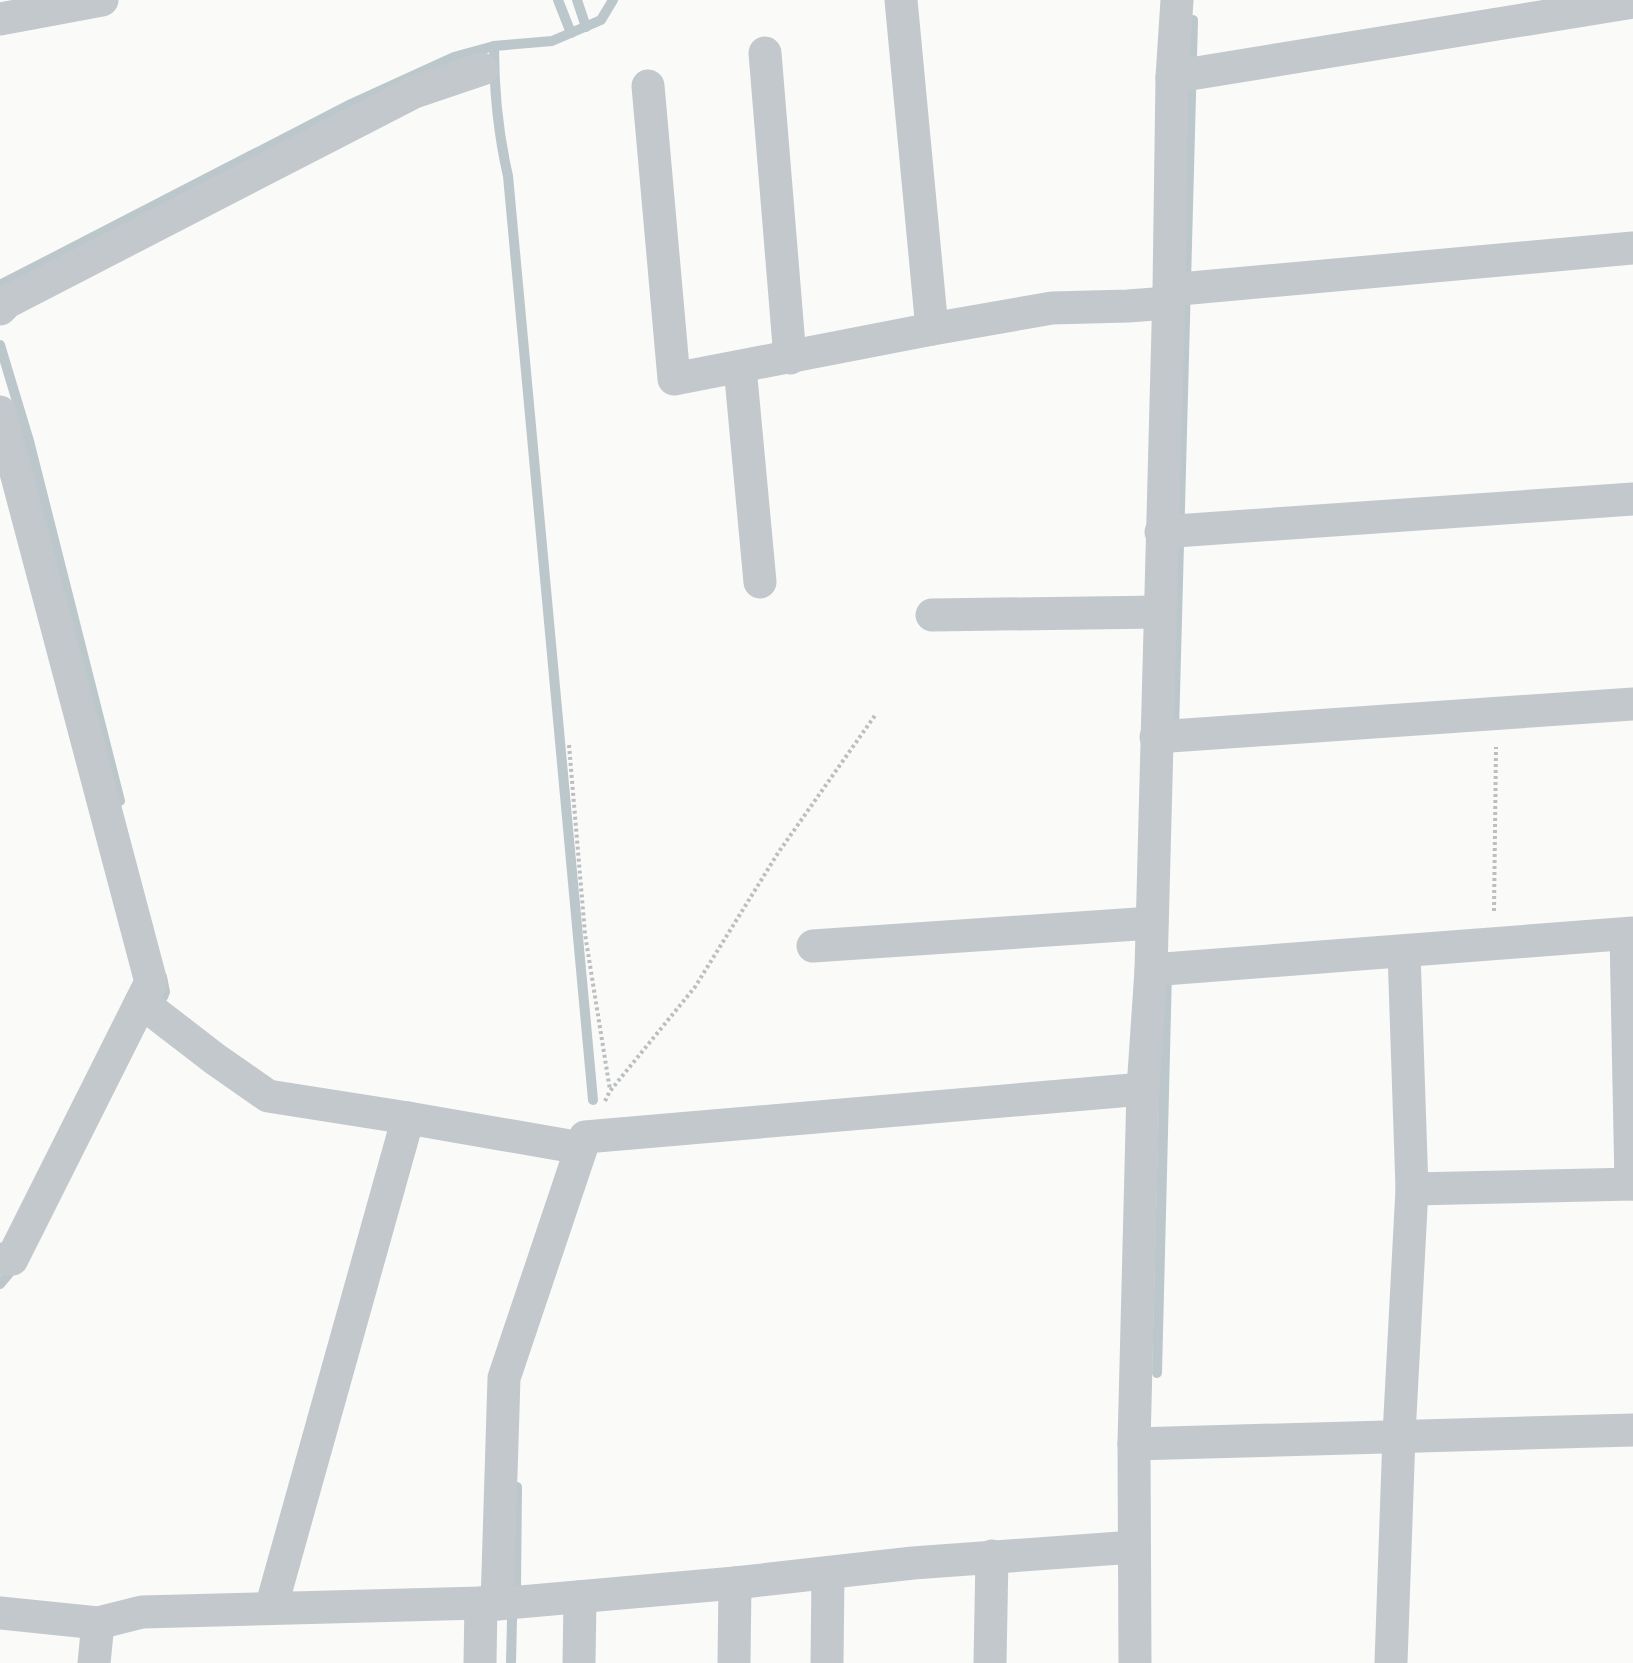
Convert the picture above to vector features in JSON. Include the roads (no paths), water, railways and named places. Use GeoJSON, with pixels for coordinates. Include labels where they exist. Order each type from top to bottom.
{"type":"FeatureCollection","features":[{"type":"Feature","properties":{"kind":"street"},"geometry":{"type":"LineString","coordinates":[[0,19],[102,0]]}},
{"type":"Feature","properties":{"kind":"street"},"geometry":{"type":"LineString","coordinates":[[901,0],[932,329]]}},
{"type":"Feature","properties":{"kind":"street"},"geometry":{"type":"LineString","coordinates":[[1136,1663],[1134,1444],[1143,1089],[1164,969],[1152,923],[1170,736],[1160,612],[1174,531],[1178,293],[1186,75],[1177,0]]}},
{"type":"Feature","properties":{"kind":"street"},"geometry":{"type":"LineString","coordinates":[[1186,75],[1633,2]]}},
{"type":"Feature","properties":{"kind":"street"},"geometry":{"type":"LineString","coordinates":[[765,53],[790,358]]}},
{"type":"Feature","properties":{"kind":"street"},"geometry":{"type":"LineString","coordinates":[[0,309],[7,302],[414,92],[482,69]]}},
{"type":"Feature","properties":{"kind":"street"},"geometry":{"type":"LineString","coordinates":[[648,86],[674,379],[1052,308],[1128,306],[1178,293],[1633,248]]}},
{"type":"Feature","properties":{"kind":"street"},"geometry":{"type":"LineString","coordinates":[[740,367],[760,582]]}},
{"type":"Feature","properties":{"kind":"street"},"geometry":{"type":"LineString","coordinates":[[0,412],[151,982],[12,1259],[0,1259]]}},
{"type":"Feature","properties":{"kind":"street"},"geometry":{"type":"LineString","coordinates":[[1174,531],[1633,499]]}},
{"type":"Feature","properties":{"kind":"street"},"geometry":{"type":"LineString","coordinates":[[932,615],[1160,612]]}},
{"type":"Feature","properties":{"kind":"street"},"geometry":{"type":"LineString","coordinates":[[1170,736],[1633,704]]}},
{"type":"Feature","properties":{"kind":"street"},"geometry":{"type":"LineString","coordinates":[[813,946],[1152,923]]}},
{"type":"Feature","properties":{"kind":"street"},"geometry":{"type":"LineString","coordinates":[[1164,969],[1630,933],[1632,1184],[1412,1190]]}},
{"type":"Feature","properties":{"kind":"street"},"geometry":{"type":"LineString","coordinates":[[1391,1663],[1399,1435],[1412,1190],[1404,952]]}},
{"type":"Feature","properties":{"kind":"street"},"geometry":{"type":"LineString","coordinates":[[141,1002],[214,1059],[268,1096],[583,1142],[1143,1089]]}},
{"type":"Feature","properties":{"kind":"street"},"geometry":{"type":"LineString","coordinates":[[271,1608],[408,1118]]}},
{"type":"Feature","properties":{"kind":"street"},"geometry":{"type":"LineString","coordinates":[[480,1663],[489,1604],[504,1378],[583,1142]]}},
{"type":"Feature","properties":{"kind":"street"},"geometry":{"type":"LineString","coordinates":[[1134,1444],[1633,1430]]}},
{"type":"Feature","properties":{"kind":"street"},"geometry":{"type":"LineString","coordinates":[[0,1614],[98,1623],[142,1612],[489,1604],[735,1583],[992,1556],[1134,1546]]}},
{"type":"Feature","properties":{"kind":"street"},"geometry":{"type":"LineString","coordinates":[[990,1663],[992,1556]]}},
{"type":"Feature","properties":{"kind":"street"},"geometry":{"type":"LineString","coordinates":[[826,1663],[828,1573]]}},
{"type":"Feature","properties":{"kind":"street"},"geometry":{"type":"LineString","coordinates":[[734,1663],[735,1583]]}},
{"type":"Feature","properties":{"kind":"street"},"geometry":{"type":"LineString","coordinates":[[579,1663],[580,1597]]}},
{"type":"Feature","properties":{"kind":"street"},"geometry":{"type":"LineString","coordinates":[[94,1663],[98,1623]]}},
{"type":"Feature","properties":{"kind":"waterway"},"geometry":{"type":"LineString","coordinates":[[558,0],[571,33]]}},
{"type":"Feature","properties":{"kind":"waterway"},"geometry":{"type":"LineString","coordinates":[[577,0],[586,27]]}},
{"type":"Feature","properties":{"kind":"waterway"},"geometry":{"type":"LineString","coordinates":[[0,285],[351,104],[454,57],[494,46],[552,41],[601,20],[613,0]]}},
{"type":"Feature","properties":{"kind":"waterway"},"geometry":{"type":"LineString","coordinates":[[1174,731],[1193,20]]}},
{"type":"Feature","properties":{"kind":"waterway"},"geometry":{"type":"LineString","coordinates":[[494,46],[497,111],[508,176],[593,1100]]}},
{"type":"Feature","properties":{"kind":"waterway"},"geometry":{"type":"LineString","coordinates":[[0,345],[29,441],[120,801]]}},
{"type":"Feature","properties":{"kind":"waterway"},"geometry":{"type":"LineString","coordinates":[[1157,1373],[1167,972]]}},
{"type":"Feature","properties":{"kind":"waterway"},"geometry":{"type":"LineString","coordinates":[[162,977],[165,992],[163,997]]}},
{"type":"Feature","properties":{"kind":"waterway"},"geometry":{"type":"LineString","coordinates":[[0,1284],[15,1266]]}},
{"type":"Feature","properties":{"kind":"waterway"},"geometry":{"type":"LineString","coordinates":[[516,1585],[517,1487]]}},
{"type":"Feature","properties":{"kind":"waterway"},"geometry":{"type":"LineString","coordinates":[[511,1663],[512,1619]]}}]}
